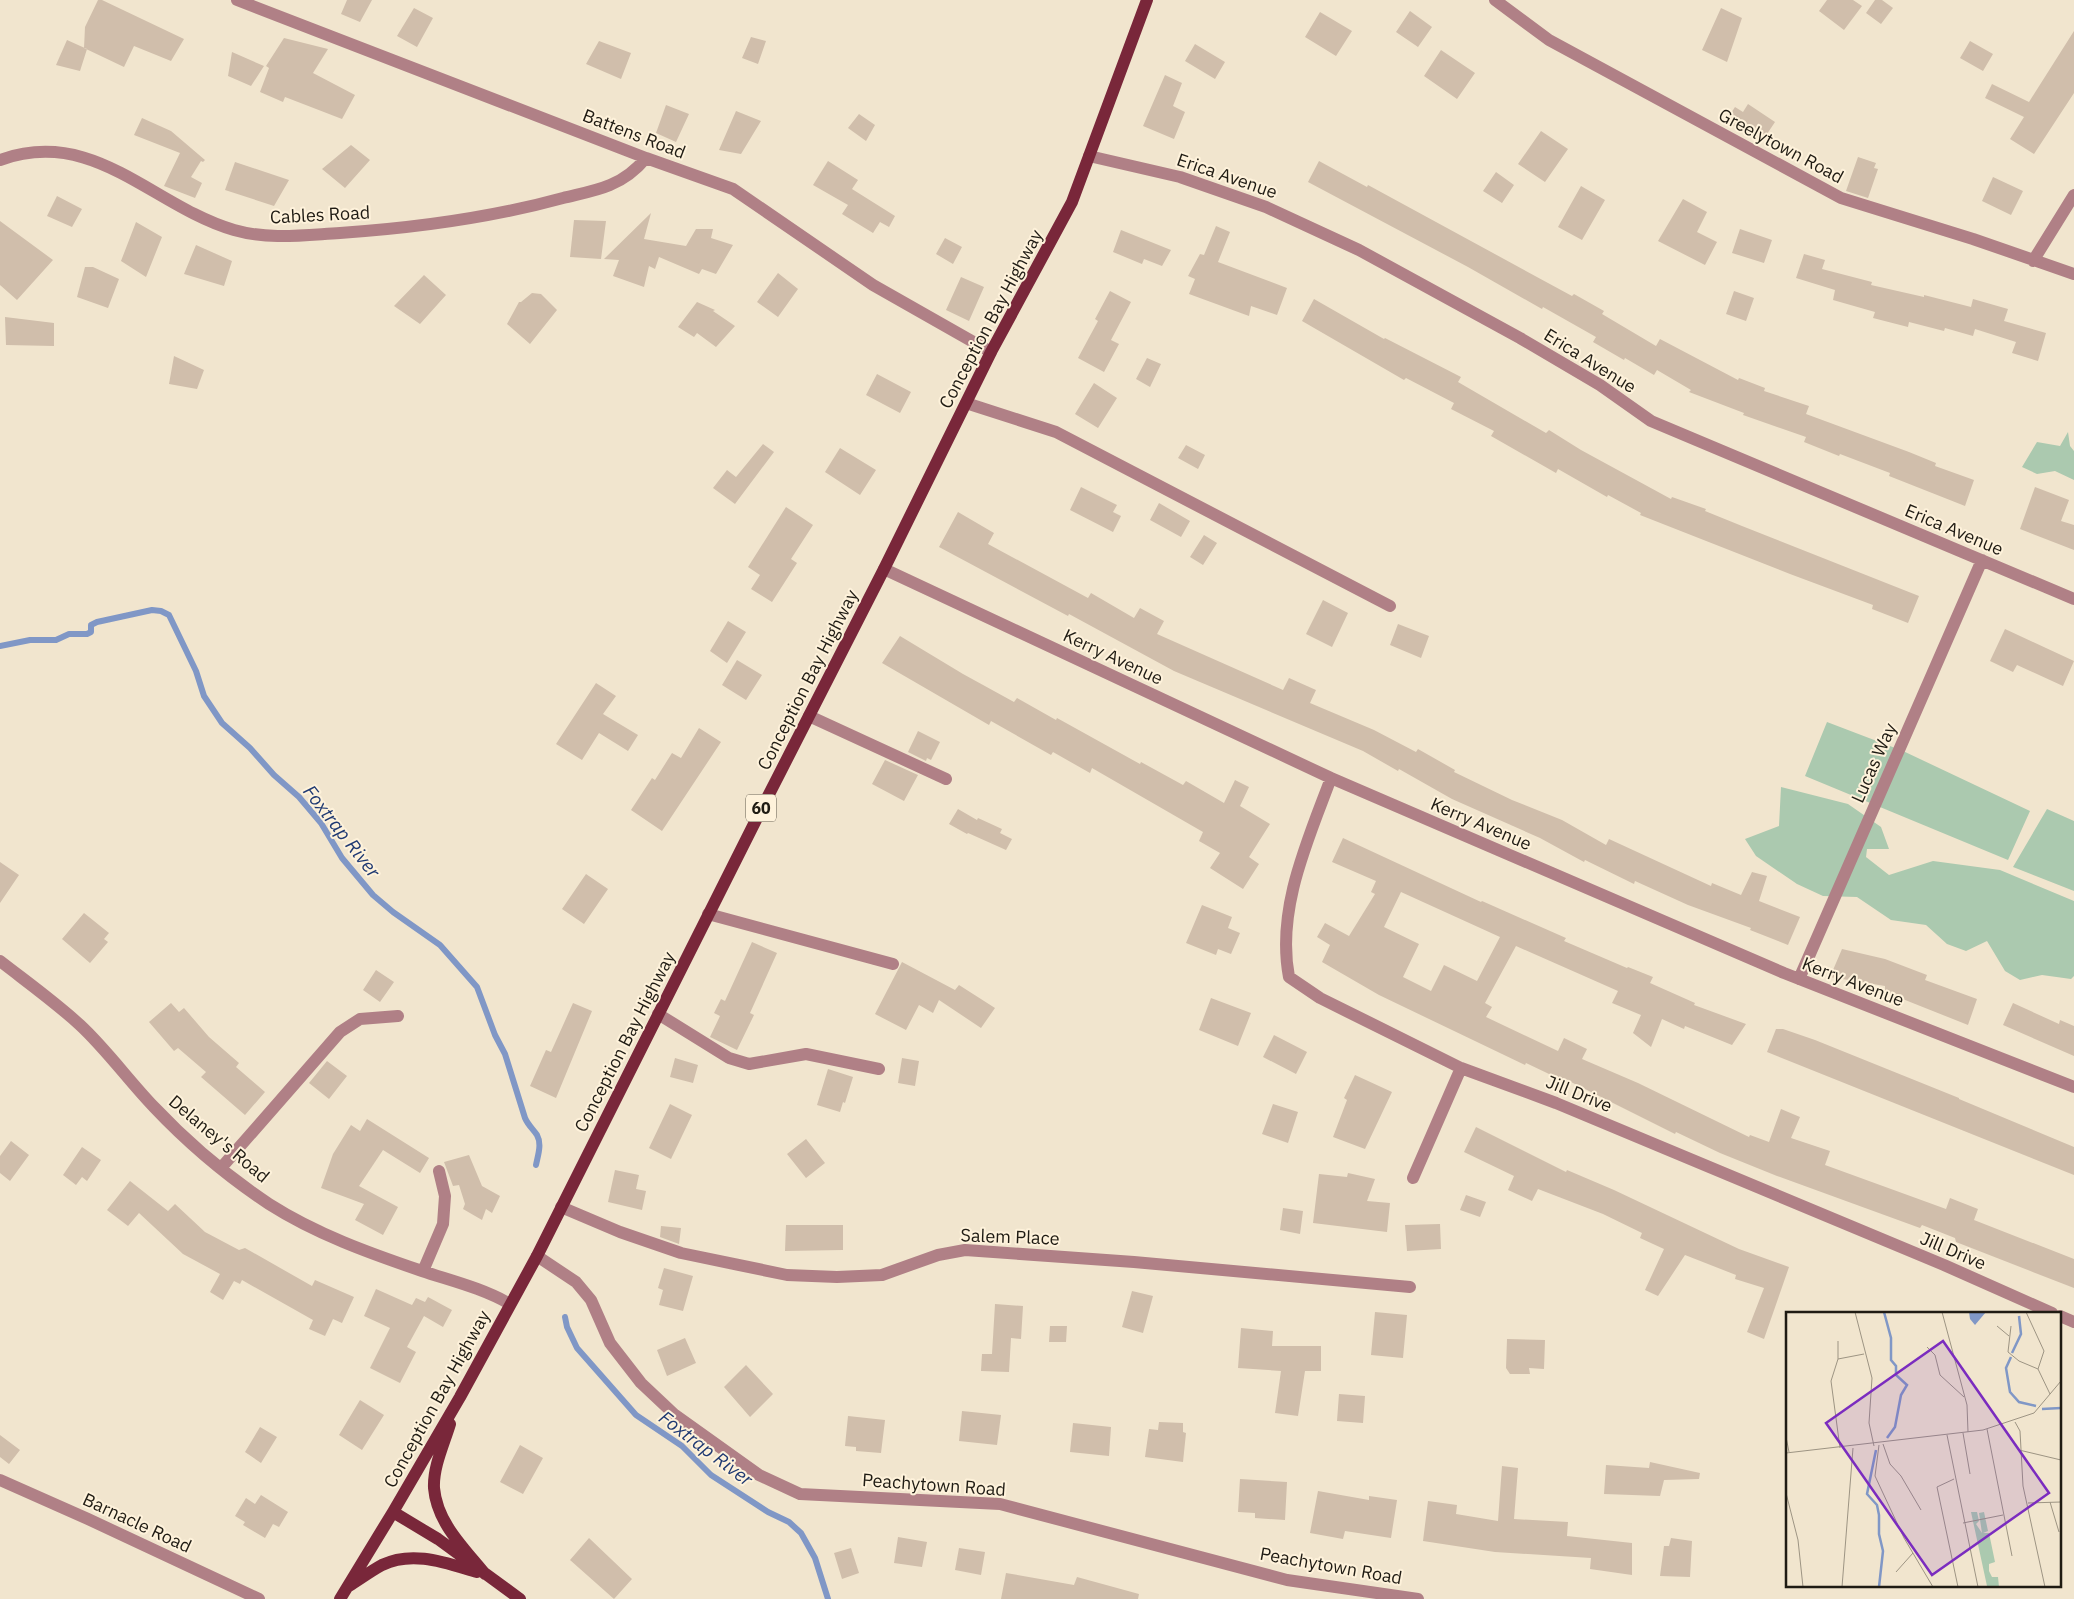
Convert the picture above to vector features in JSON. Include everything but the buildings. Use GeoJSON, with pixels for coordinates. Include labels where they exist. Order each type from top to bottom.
{"type":"FeatureCollection","features":[{"type":"Feature","properties":{"kind":"main road","name":"Conception Bay Highway"},"geometry":{"type":"LineString","coordinates":[[340,1599],[394,1512],[460,1397],[537,1256],[708,914],[884,569],[991,352],[1072,202],[1147,0]]}},
{"type":"Feature","properties":{"kind":"main road"},"geometry":{"type":"LineString","coordinates":[[460,1397],[438,1459],[434,1488],[439,1512],[452,1533],[485,1574]]}},
{"type":"Feature","properties":{"kind":"main road"},"geometry":{"type":"LineString","coordinates":[[394,1512],[438,1539],[520,1599]]}},
{"type":"Feature","properties":{"kind":"main road"},"geometry":{"type":"LineString","coordinates":[[347,1587],[383,1565],[410,1557],[434,1560],[485,1574]]}},
{"type":"Feature","properties":{"kind":"street","name":"Battens Road"},"geometry":{"type":"LineString","coordinates":[[237,0],[646,158],[734,189],[873,285],[991,352]]}},
{"type":"Feature","properties":{"kind":"street","name":"Greelytown Road"},"geometry":{"type":"LineString","coordinates":[[1495,0],[1549,40],[1842,198],[1972,239],[2074,274]]}},
{"type":"Feature","properties":{"kind":"street","name":"Cables Road"},"geometry":{"type":"LineString","coordinates":[[0,160],[38,152],[55,152],[85,157],[116,170],[191,212],[219,225],[249,233],[286,237],[358,232],[438,223],[534,206],[609,186],[631,173],[646,158]]}},
{"type":"Feature","properties":{"kind":"street","name":"Erica Avenue"},"geometry":{"type":"LineString","coordinates":[[1089,156],[1180,177],[1266,206],[1360,250],[1520,338],[1600,385],[1651,421],[2074,599]]}},
{"type":"Feature","properties":{"kind":"street"},"geometry":{"type":"LineString","coordinates":[[2033,261],[2074,195]]}},
{"type":"Feature","properties":{"kind":"street"},"geometry":{"type":"LineString","coordinates":[[966,403],[1056,432],[1390,606]]}},
{"type":"Feature","properties":{"kind":"street","name":"Lucas Way"},"geometry":{"type":"LineString","coordinates":[[1799,979],[1982,560]]}},
{"type":"Feature","properties":{"kind":"street","name":"Kerry Avenue"},"geometry":{"type":"LineString","coordinates":[[884,569],[1331,778],[1799,979],[2074,1088]]}},
{"type":"Feature","properties":{"kind":"street"},"geometry":{"type":"LineString","coordinates":[[809,716],[946,780]]}},
{"type":"Feature","properties":{"kind":"street","name":"Jill Drive"},"geometry":{"type":"LineString","coordinates":[[1331,778],[1303,854],[1290,904],[1286,941],[1289,976],[1320,998],[1461,1068],[1556,1103],[2050,1312]]}},
{"type":"Feature","properties":{"kind":"street"},"geometry":{"type":"LineString","coordinates":[[708,914],[893,964]]}},
{"type":"Feature","properties":{"kind":"street","name":"Delaney's Road"},"geometry":{"type":"LineString","coordinates":[[0,961],[81,1026],[156,1109],[189,1142],[221,1168],[298,1222],[423,1271],[494,1295],[510,1304]]}},
{"type":"Feature","properties":{"kind":"street"},"geometry":{"type":"LineString","coordinates":[[658,1014],[729,1058],[749,1064],[806,1054],[879,1069]]}},
{"type":"Feature","properties":{"kind":"street"},"geometry":{"type":"LineString","coordinates":[[221,1168],[340,1032],[360,1019],[398,1016]]}},
{"type":"Feature","properties":{"kind":"street"},"geometry":{"type":"LineString","coordinates":[[1413,1178],[1461,1068]]}},
{"type":"Feature","properties":{"kind":"street"},"geometry":{"type":"LineString","coordinates":[[423,1271],[443,1224],[445,1196],[439,1171]]}},
{"type":"Feature","properties":{"kind":"street","name":"Salem Place"},"geometry":{"type":"LineString","coordinates":[[562,1207],[620,1232],[681,1253],[786,1275],[837,1278],[882,1275],[938,1255],[965,1250],[1154,1264],[1410,1287]]}},
{"type":"Feature","properties":{"kind":"street","name":"Peachytown Road"},"geometry":{"type":"LineString","coordinates":[[537,1256],[576,1282],[590,1300],[610,1343],[641,1383],[675,1415],[759,1475],[800,1494],[1000,1504],[1287,1580],[1418,1599]]}},
{"type":"Feature","properties":{"kind":"street"},"geometry":{"type":"LineString","coordinates":[[2062,1317],[2074,1322]]}},
{"type":"Feature","properties":{"kind":"street","name":"Barnacle Road"},"geometry":{"type":"LineString","coordinates":[[0,1480],[259,1599]]}},
{"type":"Feature","properties":{"kind":"green space"},"geometry":{"type":"Polygon","coordinates":[[[2068,432],[2070,446],[2074,451],[2074,480],[2055,471],[2037,474],[2022,467],[2037,442],[2060,446],[2068,432]]]}},
{"type":"Feature","properties":{"kind":"green space"},"geometry":{"type":"Polygon","coordinates":[[[1827,722],[1903,751],[2030,811],[2008,860],[1805,776],[1827,722]]]}},
{"type":"Feature","properties":{"kind":"green space"},"geometry":{"type":"Polygon","coordinates":[[[1781,787],[1848,804],[1881,827],[1889,849],[1867,849],[1866,857],[1889,875],[1933,861],[2000,870],[2074,901],[2074,976],[2071,979],[2042,975],[2020,980],[2005,971],[1987,941],[1966,951],[1947,944],[1926,925],[1891,920],[1857,897],[1823,896],[1797,884],[1756,856],[1745,839],[1779,826],[1781,787]]]}},
{"type":"Feature","properties":{"kind":"green space"},"geometry":{"type":"Polygon","coordinates":[[[2047,809],[2074,821],[2074,891],[2013,867],[2047,809]]]}},
{"type":"Feature","properties":{"kind":"waterway","name":"Foxtrap River"},"geometry":{"type":"LineString","coordinates":[[0,646],[30,640],[56,640],[69,634],[87,634],[91,632],[91,625],[97,622],[152,610],[161,611],[169,615],[196,671],[204,696],[222,723],[299,797],[321,823],[342,858],[373,895],[393,912],[440,945],[477,987],[495,1035],[505,1054],[525,1118],[538,1138],[539,1150],[536,1165]]}},
{"type":"Feature","properties":{"kind":"waterway","name":"Foxtrap River"},"geometry":{"type":"LineString","coordinates":[[565,1317],[567,1327],[577,1348],[636,1415],[682,1446],[711,1475],[768,1512],[789,1522],[801,1533],[815,1558],[828,1599]]}}]}
